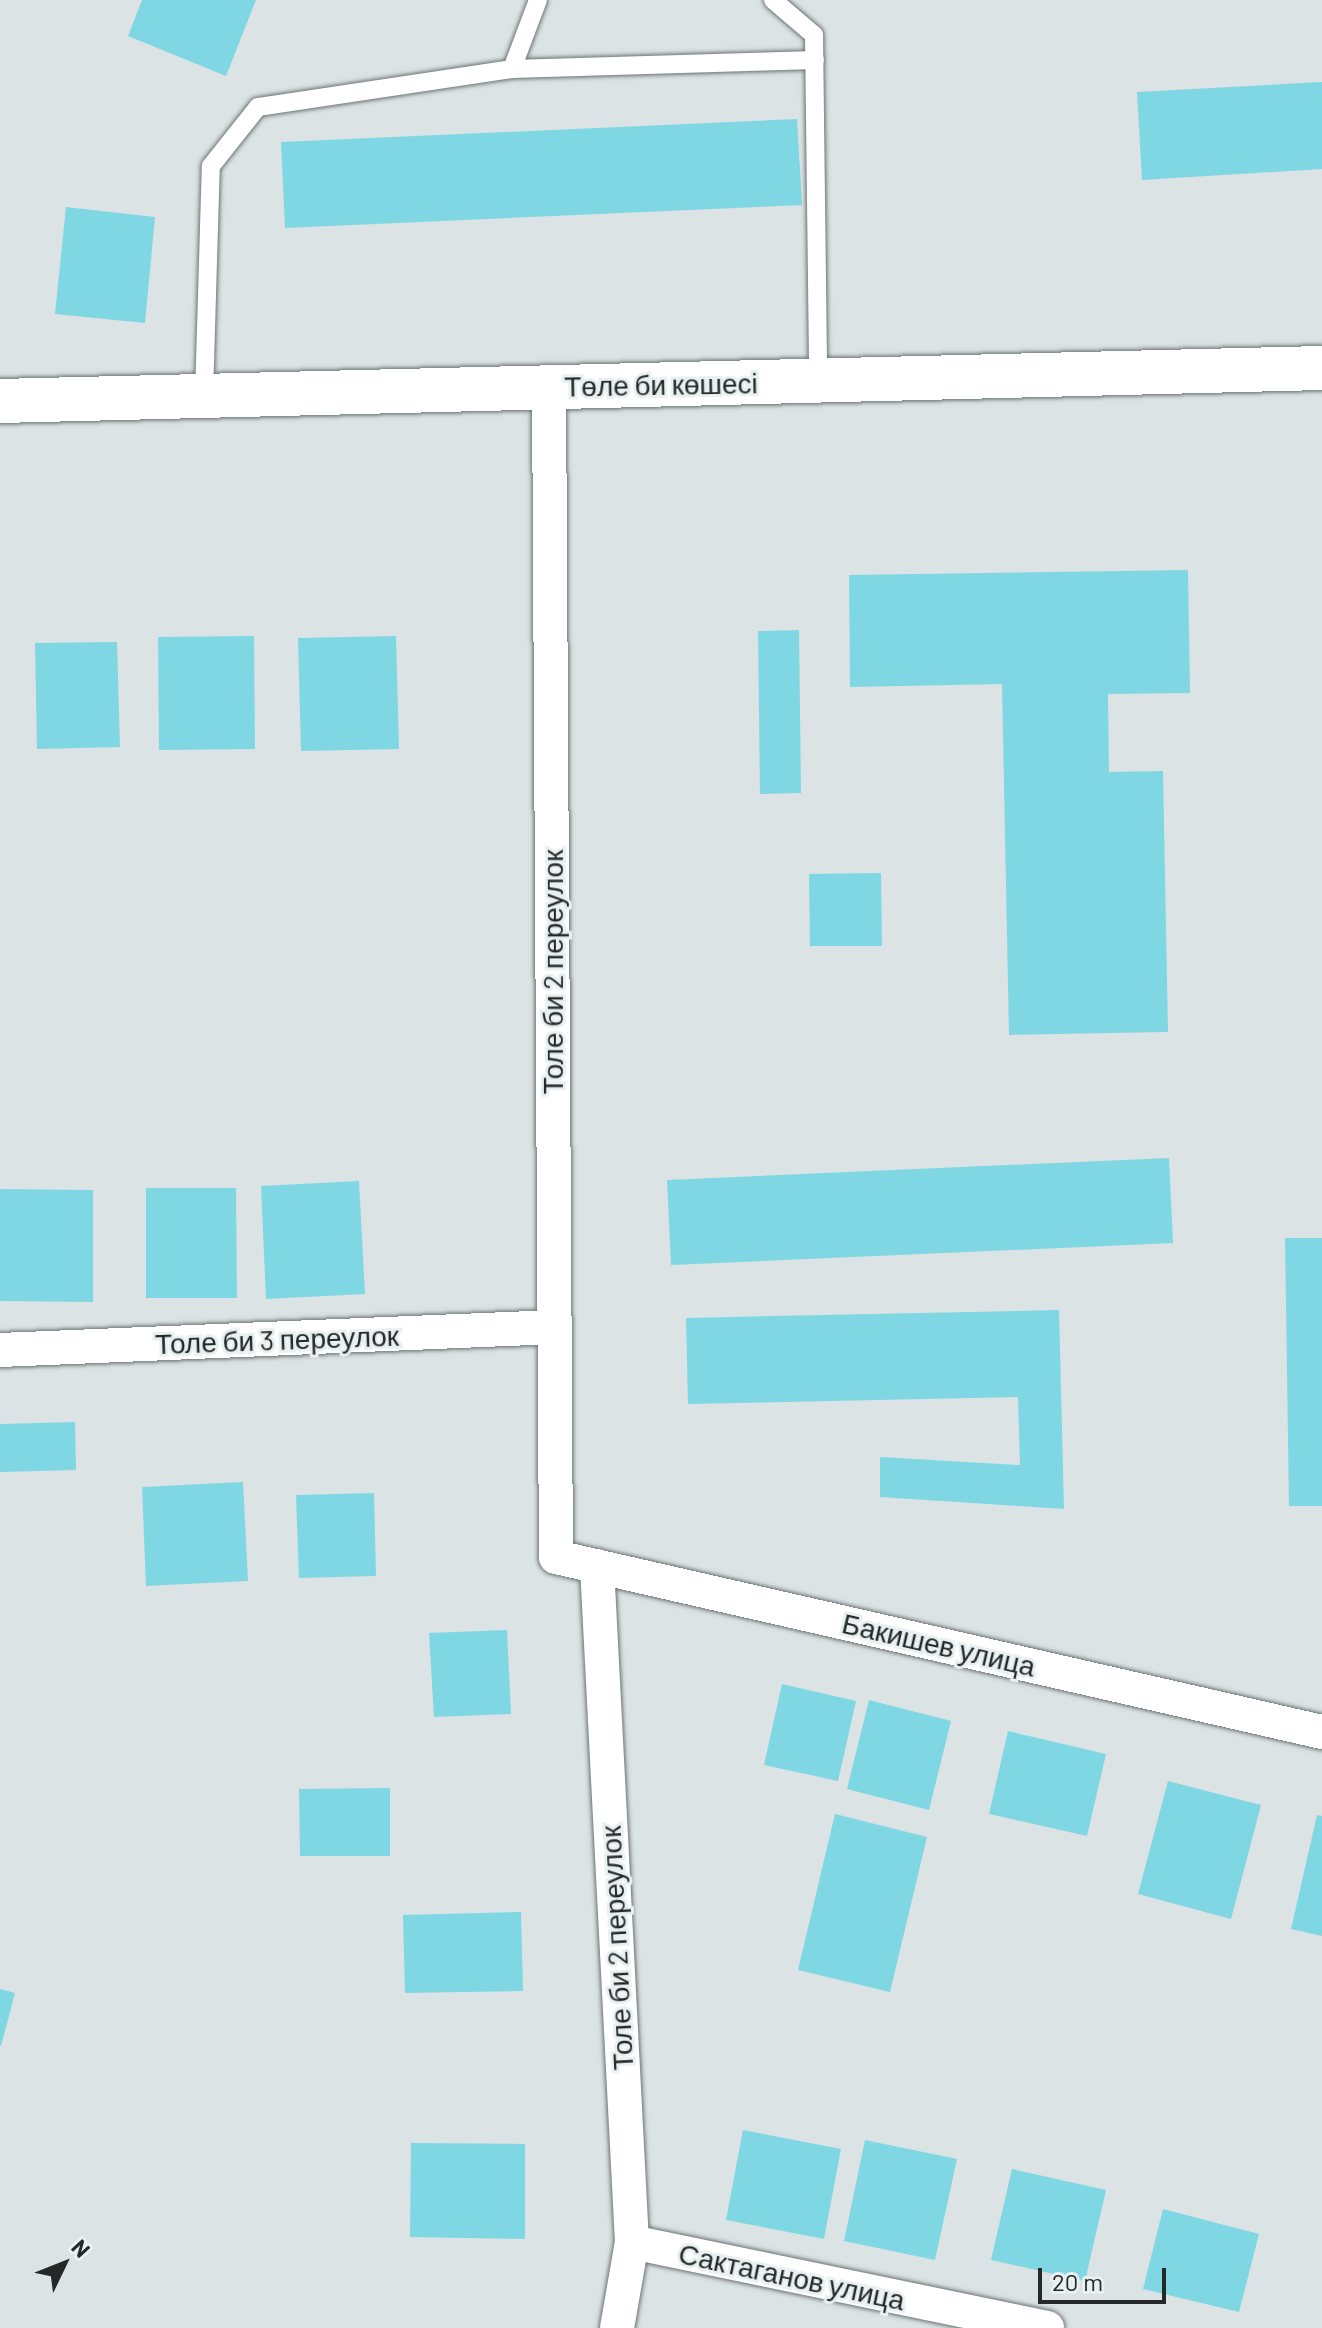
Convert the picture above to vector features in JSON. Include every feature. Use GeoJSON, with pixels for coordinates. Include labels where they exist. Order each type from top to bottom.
{"type":"FeatureCollection","features":[{"type":"Feature","properties":{"kind":"street","name":"Төле би көшесі"},"geometry":{"type":"LineString","coordinates":[[0,401],[1322,368]]}},
{"type":"Feature","properties":{"kind":"street","name":"Толе би 2 переулок"},"geometry":{"type":"LineString","coordinates":[[549,387],[556,1557]]}},
{"type":"Feature","properties":{"kind":"street","name":"Толе би 3 переулок"},"geometry":{"type":"LineString","coordinates":[[0,1350],[555,1327]]}},
{"type":"Feature","properties":{"kind":"street","name":"Бакишев улица"},"geometry":{"type":"LineString","coordinates":[[556,1557],[1322,1732]]}},
{"type":"Feature","properties":{"kind":"street","name":"Толе би 2 переулок"},"geometry":{"type":"LineString","coordinates":[[597,1566],[632,2242],[617,2328]]}},
{"type":"Feature","properties":{"kind":"street","name":"Сактаганов улица"},"geometry":{"type":"LineString","coordinates":[[632,2242],[1047,2328]]}},
{"type":"Feature","properties":{"kind":"lane"},"geometry":{"type":"LineString","coordinates":[[512,69],[538,0]]}},
{"type":"Feature","properties":{"kind":"lane"},"geometry":{"type":"LineString","coordinates":[[773,0],[814,35],[818,380]]}},
{"type":"Feature","properties":{"kind":"lane"},"geometry":{"type":"LineString","coordinates":[[204,396],[211,166],[258,107],[512,69],[815,60]]}},
{"type":"Feature","properties":{"kind":"building"},"geometry":{"type":"Polygon","coordinates":[[[142,0],[256,0],[226,76],[128,36],[142,0]]]}},
{"type":"Feature","properties":{"kind":"building"},"geometry":{"type":"Polygon","coordinates":[[[1322,82],[1322,169],[1142,180],[1137,92],[1322,82]]]}},
{"type":"Feature","properties":{"kind":"building"},"geometry":{"type":"Polygon","coordinates":[[[797,119],[802,205],[285,228],[281,142],[797,119]]]}},
{"type":"Feature","properties":{"kind":"building"},"geometry":{"type":"Polygon","coordinates":[[[66,207],[155,217],[145,323],[55,314],[66,207]]]}},
{"type":"Feature","properties":{"kind":"building"},"geometry":{"type":"Polygon","coordinates":[[[1188,570],[1190,693],[1108,694],[1109,772],[1163,771],[1168,1032],[1009,1035],[1002,684],[850,687],[849,575],[1188,570]]]}},
{"type":"Feature","properties":{"kind":"building"},"geometry":{"type":"Polygon","coordinates":[[[799,630],[801,793],[760,794],[758,631],[799,630]]]}},
{"type":"Feature","properties":{"kind":"building"},"geometry":{"type":"Polygon","coordinates":[[[254,636],[255,749],[159,750],[158,637],[254,636]]]}},
{"type":"Feature","properties":{"kind":"building"},"geometry":{"type":"Polygon","coordinates":[[[396,636],[399,749],[301,751],[298,638],[396,636]]]}},
{"type":"Feature","properties":{"kind":"building"},"geometry":{"type":"Polygon","coordinates":[[[117,642],[120,747],[37,749],[35,643],[117,642]]]}},
{"type":"Feature","properties":{"kind":"building"},"geometry":{"type":"Polygon","coordinates":[[[881,873],[882,946],[810,946],[809,874],[881,873]]]}},
{"type":"Feature","properties":{"kind":"building"},"geometry":{"type":"Polygon","coordinates":[[[1169,1158],[1173,1243],[671,1265],[667,1180],[1169,1158]]]}},
{"type":"Feature","properties":{"kind":"building"},"geometry":{"type":"Polygon","coordinates":[[[359,1181],[365,1294],[266,1299],[261,1186],[359,1181]]]}},
{"type":"Feature","properties":{"kind":"building"},"geometry":{"type":"Polygon","coordinates":[[[146,1188],[236,1188],[237,1298],[146,1298],[146,1188]]]}},
{"type":"Feature","properties":{"kind":"building"},"geometry":{"type":"Polygon","coordinates":[[[0,1189],[93,1190],[93,1302],[0,1301],[0,1189]]]}},
{"type":"Feature","properties":{"kind":"building"},"geometry":{"type":"Polygon","coordinates":[[[1285,1238],[1322,1238],[1322,1506],[1289,1506],[1285,1238]]]}},
{"type":"Feature","properties":{"kind":"building"},"geometry":{"type":"Polygon","coordinates":[[[1059,1310],[1064,1509],[880,1497],[880,1457],[1020,1465],[1018,1397],[688,1404],[686,1318],[1059,1310]]]}},
{"type":"Feature","properties":{"kind":"building"},"geometry":{"type":"Polygon","coordinates":[[[75,1422],[76,1470],[0,1472],[0,1424],[75,1422]]]}},
{"type":"Feature","properties":{"kind":"building"},"geometry":{"type":"Polygon","coordinates":[[[243,1482],[248,1581],[146,1586],[142,1487],[243,1482]]]}},
{"type":"Feature","properties":{"kind":"building"},"geometry":{"type":"Polygon","coordinates":[[[374,1493],[376,1576],[299,1578],[296,1495],[374,1493]]]}},
{"type":"Feature","properties":{"kind":"building"},"geometry":{"type":"Polygon","coordinates":[[[507,1630],[511,1714],[434,1717],[429,1633],[507,1630]]]}},
{"type":"Feature","properties":{"kind":"building"},"geometry":{"type":"Polygon","coordinates":[[[782,1684],[856,1701],[838,1781],[764,1765],[782,1684]]]}},
{"type":"Feature","properties":{"kind":"building"},"geometry":{"type":"Polygon","coordinates":[[[869,1700],[951,1721],[929,1810],[847,1789],[869,1700]]]}},
{"type":"Feature","properties":{"kind":"building"},"geometry":{"type":"Polygon","coordinates":[[[1008,1731],[1106,1754],[1087,1836],[989,1814],[1008,1731]]]}},
{"type":"Feature","properties":{"kind":"building"},"geometry":{"type":"Polygon","coordinates":[[[1168,1781],[1261,1805],[1231,1919],[1138,1894],[1168,1781]]]}},
{"type":"Feature","properties":{"kind":"building"},"geometry":{"type":"Polygon","coordinates":[[[390,1788],[390,1856],[300,1856],[299,1789],[390,1788]]]}},
{"type":"Feature","properties":{"kind":"building"},"geometry":{"type":"Polygon","coordinates":[[[835,1814],[927,1837],[890,1992],[798,1970],[835,1814]]]}},
{"type":"Feature","properties":{"kind":"building"},"geometry":{"type":"Polygon","coordinates":[[[1317,1815],[1322,1816],[1322,1936],[1291,1929],[1317,1815]]]}},
{"type":"Feature","properties":{"kind":"building"},"geometry":{"type":"Polygon","coordinates":[[[521,1912],[523,1991],[405,1993],[403,1915],[521,1912]]]}},
{"type":"Feature","properties":{"kind":"building"},"geometry":{"type":"Polygon","coordinates":[[[0,1989],[15,1993],[1,2046],[0,2046],[0,1989]]]}},
{"type":"Feature","properties":{"kind":"building"},"geometry":{"type":"Polygon","coordinates":[[[743,2130],[841,2149],[824,2239],[726,2220],[743,2130]]]}},
{"type":"Feature","properties":{"kind":"building"},"geometry":{"type":"Polygon","coordinates":[[[865,2140],[957,2159],[935,2260],[844,2241],[865,2140]]]}},
{"type":"Feature","properties":{"kind":"building"},"geometry":{"type":"Polygon","coordinates":[[[411,2143],[525,2144],[525,2239],[410,2237],[411,2143]]]}},
{"type":"Feature","properties":{"kind":"building"},"geometry":{"type":"Polygon","coordinates":[[[1012,2169],[1106,2190],[1085,2281],[991,2260],[1012,2169]]]}},
{"type":"Feature","properties":{"kind":"building"},"geometry":{"type":"Polygon","coordinates":[[[1163,2209],[1259,2234],[1239,2312],[1143,2289],[1163,2209]]]}}]}
